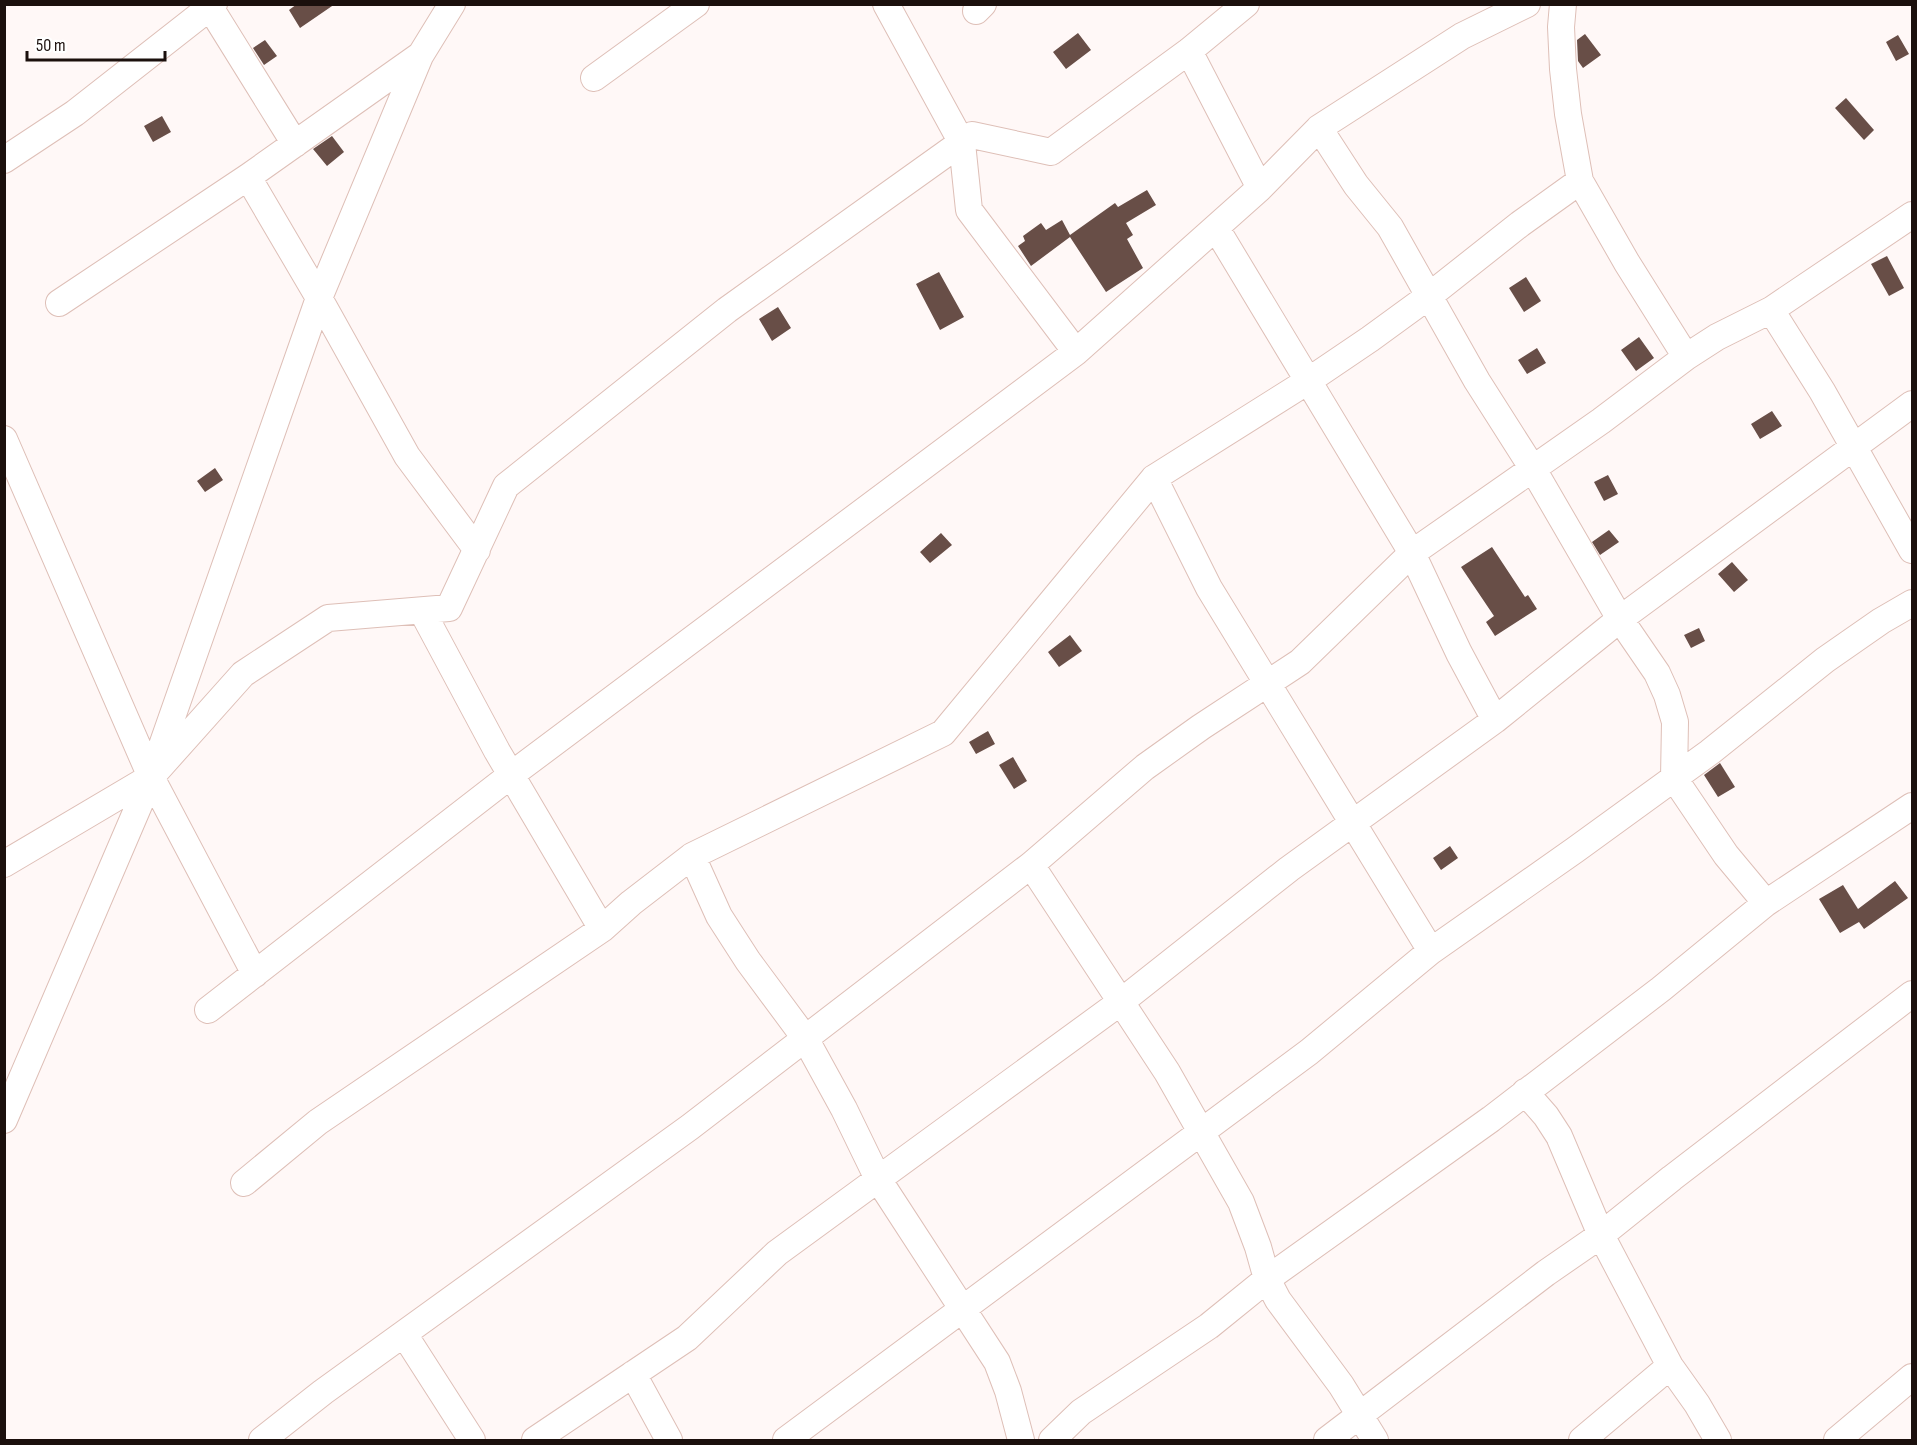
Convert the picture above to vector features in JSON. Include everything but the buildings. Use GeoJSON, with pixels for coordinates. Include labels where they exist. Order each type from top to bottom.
{"type":"FeatureCollection","features":[{"type":"Feature","properties":{"kind":"street"},"geometry":{"type":"LineString","coordinates":[[4,1120],[151,777],[319,298],[420,56],[452,4]]}},
{"type":"Feature","properties":{"kind":"street"},"geometry":{"type":"LineString","coordinates":[[594,78],[696,4]]}},
{"type":"Feature","properties":{"kind":"street"},"geometry":{"type":"LineString","coordinates":[[886,4],[962,143],[969,210],[1076,352]]}},
{"type":"Feature","properties":{"kind":"street"},"geometry":{"type":"LineString","coordinates":[[4,864],[151,777],[243,674],[328,618],[449,608],[506,486],[727,310],[972,135],[1051,152],[1190,51],[1221,13],[1246,4]]}},
{"type":"Feature","properties":{"kind":"street"},"geometry":{"type":"LineString","coordinates":[[208,1010],[511,775],[1076,352],[1260,188],[1319,128],[1462,36],[1527,4]]}},
{"type":"Feature","properties":{"kind":"street"},"geometry":{"type":"LineString","coordinates":[[1563,4],[1561,27],[1563,69],[1569,124],[1580,181],[1622,255],[1686,357]]}},
{"type":"Feature","properties":{"kind":"street"},"geometry":{"type":"LineString","coordinates":[[4,160],[75,113],[210,6],[295,144]]}},
{"type":"Feature","properties":{"kind":"street"},"geometry":{"type":"LineString","coordinates":[[1190,51],[1260,188]]}},
{"type":"Feature","properties":{"kind":"street"},"geometry":{"type":"LineString","coordinates":[[59,303],[248,177],[420,56]]}},
{"type":"Feature","properties":{"kind":"street"},"geometry":{"type":"LineString","coordinates":[[1319,128],[1356,185],[1390,227],[1477,381],[1533,470],[1620,620],[1657,673],[1668,695],[1675,722],[1674,778],[1726,855],[1766,903]]}},
{"type":"Feature","properties":{"kind":"street"},"geometry":{"type":"LineString","coordinates":[[248,177],[407,456],[477,550]]}},
{"type":"Feature","properties":{"kind":"street"},"geometry":{"type":"LineString","coordinates":[[244,1183],[318,1122],[602,929],[631,903],[692,856],[943,733],[1154,478],[1308,381],[1429,297],[1520,224],[1580,181]]}},
{"type":"Feature","properties":{"kind":"street"},"geometry":{"type":"LineString","coordinates":[[262,1440],[323,1392],[690,1126],[1031,865],[1145,767],[1300,662],[1412,553],[1533,470],[1686,357],[1717,337],[1771,310],[1912,215]]}},
{"type":"Feature","properties":{"kind":"street"},"geometry":{"type":"LineString","coordinates":[[1215,228],[1412,553],[1459,652],[1495,720]]}},
{"type":"Feature","properties":{"kind":"street"},"geometry":{"type":"LineString","coordinates":[[1771,310],[1855,447],[1912,550]]}},
{"type":"Feature","properties":{"kind":"street"},"geometry":{"type":"LineString","coordinates":[[535,1440],[687,1338],[768,1260],[1122,1001],[1288,869],[1495,720],[1620,620],[1912,404]]}},
{"type":"Feature","properties":{"kind":"street"},"geometry":{"type":"LineString","coordinates":[[4,439],[151,777],[255,974]]}},
{"type":"Feature","properties":{"kind":"street"},"geometry":{"type":"LineString","coordinates":[[1154,478],[1209,588],[1431,951]]}},
{"type":"Feature","properties":{"kind":"street"},"geometry":{"type":"LineString","coordinates":[[786,1440],[1309,1052],[1431,951],[1710,752],[1825,660],[1881,621],[1912,603]]}},
{"type":"Feature","properties":{"kind":"street"},"geometry":{"type":"LineString","coordinates":[[422,611],[511,775],[602,929]]}},
{"type":"Feature","properties":{"kind":"street"},"geometry":{"type":"LineString","coordinates":[[1052,1440],[1081,1412],[1209,1326],[1267,1279],[1481,1126],[1661,989],[1766,903],[1912,806]]}},
{"type":"Feature","properties":{"kind":"street"},"geometry":{"type":"LineString","coordinates":[[692,856],[719,916],[747,961],[805,1038],[844,1109],[878,1179],[997,1362],[1022,1440]]}},
{"type":"Feature","properties":{"kind":"street"},"geometry":{"type":"LineString","coordinates":[[1031,865],[1122,1001],[1202,1131],[1241,1203],[1258,1247],[1267,1279],[1278,1300],[1341,1385],[1375,1440]]}},
{"type":"Feature","properties":{"kind":"street"},"geometry":{"type":"LineString","coordinates":[[1327,1440],[1546,1273],[1601,1235],[1680,1171],[1912,994]]}},
{"type":"Feature","properties":{"kind":"street"},"geometry":{"type":"LineString","coordinates":[[1525,1092],[1546,1116],[1559,1136],[1601,1235],[1670,1366],[1718,1440]]}},
{"type":"Feature","properties":{"kind":"street"},"geometry":{"type":"LineString","coordinates":[[404,1334],[472,1440]]}},
{"type":"Feature","properties":{"kind":"street"},"geometry":{"type":"LineString","coordinates":[[1582,1440],[1670,1366]]}},
{"type":"Feature","properties":{"kind":"street"},"geometry":{"type":"LineString","coordinates":[[633,1374],[669,1440]]}},
{"type":"Feature","properties":{"kind":"street"},"geometry":{"type":"LineString","coordinates":[[1837,1440],[1912,1377]]}}]}
